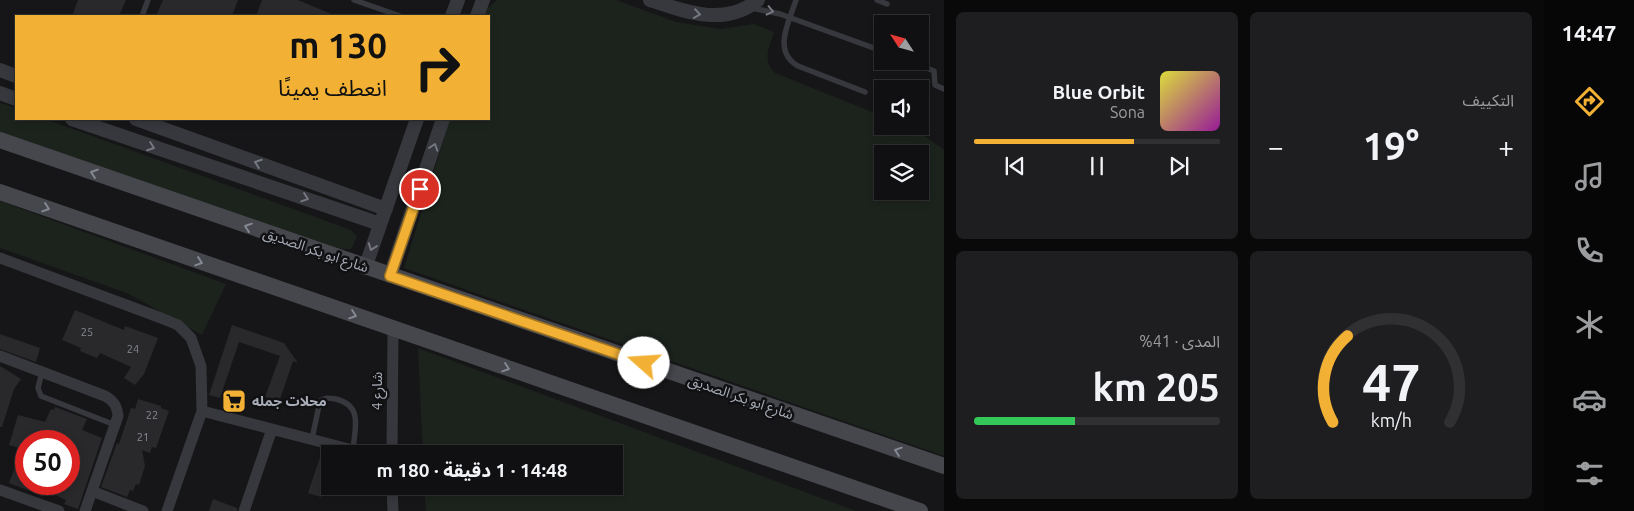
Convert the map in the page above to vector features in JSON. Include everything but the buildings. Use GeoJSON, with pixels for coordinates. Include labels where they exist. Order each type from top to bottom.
{"type":"FeatureCollection","features":[{"type":"Feature","properties":{"kind":"main road","name":"شارع ابو بكر الصديق"},"geometry":{"type":"LineString","coordinates":[[1,141],[944,466]]}},
{"type":"Feature","properties":{"kind":"main road"},"geometry":{"type":"LineString","coordinates":[[0,192],[920,511]]}},
{"type":"Feature","properties":{"kind":"street"},"geometry":{"type":"LineString","coordinates":[[452,15],[458,0]]}},
{"type":"Feature","properties":{"kind":"street"},"geometry":{"type":"LineString","coordinates":[[477,15],[483,0]]}},
{"type":"Feature","properties":{"kind":"street"},"geometry":{"type":"LineString","coordinates":[[650,0],[700,15],[721,16],[753,4]]}},
{"type":"Feature","properties":{"kind":"street"},"geometry":{"type":"LineString","coordinates":[[0,70],[15,76]]}},
{"type":"Feature","properties":{"kind":"street"},"geometry":{"type":"LineString","coordinates":[[0,93],[15,99]]}},
{"type":"Feature","properties":{"kind":"street"},"geometry":{"type":"LineString","coordinates":[[75,120],[380,224]]}},
{"type":"Feature","properties":{"kind":"street"},"geometry":{"type":"LineString","coordinates":[[139,120],[386,209]]}},
{"type":"Feature","properties":{"kind":"street"},"geometry":{"type":"LineString","coordinates":[[365,268],[417,120]]}},
{"type":"Feature","properties":{"kind":"street"},"geometry":{"type":"LineString","coordinates":[[390,276],[443,120]]}},
{"type":"Feature","properties":{"kind":"street"},"geometry":{"type":"LineString","coordinates":[[0,258],[100,293],[178,325],[191,338],[201,366],[202,411],[168,511]]}},
{"type":"Feature","properties":{"kind":"street","name":"شارع 4"},"geometry":{"type":"LineString","coordinates":[[392,445],[393,329]]}},
{"type":"Feature","properties":{"kind":"street"},"geometry":{"type":"LineString","coordinates":[[0,356],[112,400],[117,408],[118,416],[85,511]]}},
{"type":"Feature","properties":{"kind":"street"},"geometry":{"type":"LineString","coordinates":[[202,411],[334,445]]}},
{"type":"Feature","properties":{"kind":"street"},"geometry":{"type":"LineString","coordinates":[[244,511],[272,429]]}},
{"type":"Feature","properties":{"kind":"street"},"geometry":{"type":"LineString","coordinates":[[0,490],[59,511]]}},
{"type":"Feature","properties":{"kind":"street"},"geometry":{"type":"LineString","coordinates":[[92,491],[143,511]]}},
{"type":"Feature","properties":{"kind":"street"},"geometry":{"type":"LineString","coordinates":[[392,495],[392,511]]}},
{"type":"Feature","properties":{"kind":"lane"},"geometry":{"type":"LineString","coordinates":[[142,15],[148,0]]}},
{"type":"Feature","properties":{"kind":"lane"},"geometry":{"type":"LineString","coordinates":[[354,0],[397,15]]}},
{"type":"Feature","properties":{"kind":"lane"},"geometry":{"type":"LineString","coordinates":[[796,0],[783,45],[790,60],[798,66],[865,92]]}},
{"type":"Feature","properties":{"kind":"lane"},"geometry":{"type":"LineString","coordinates":[[877,0],[888,4]]}},
{"type":"Feature","properties":{"kind":"lane"},"geometry":{"type":"LineString","coordinates":[[753,4],[874,48]]}},
{"type":"Feature","properties":{"kind":"lane"},"geometry":{"type":"LineString","coordinates":[[929,69],[934,71],[935,85],[944,89]]}},
{"type":"Feature","properties":{"kind":"lane"},"geometry":{"type":"LineString","coordinates":[[42,372],[38,388],[41,396],[115,424]]}},
{"type":"Feature","properties":{"kind":"lane"},"geometry":{"type":"LineString","coordinates":[[312,439],[320,401],[329,398],[348,404],[354,410],[353,445]]}},
{"type":"Feature","properties":{"kind":"shaded area"},"geometry":{"type":"Polygon","coordinates":[[[497,0],[616,0],[676,22],[721,29],[754,24],[774,32],[768,59],[775,73],[874,113],[874,135],[924,135],[944,150],[944,456],[404,268],[450,120],[490,120],[490,15],[484,15],[487,9],[497,0]]]}},
{"type":"Feature","properties":{"kind":"shaded area"},"geometry":{"type":"Polygon","coordinates":[[[0,103],[15,108],[15,120],[48,120],[351,230],[357,237],[351,249],[337,249],[0,134],[0,103]]]}},
{"type":"Feature","properties":{"kind":"shaded area"},"geometry":{"type":"Polygon","coordinates":[[[0,201],[226,284],[202,335],[127,293],[0,248],[0,201]]]}},
{"type":"Feature","properties":{"kind":"shaded area"},"geometry":{"type":"Polygon","coordinates":[[[418,348],[856,511],[426,511],[425,495],[623,495],[623,445],[423,445],[418,348]]]}},
{"type":"Feature","properties":{"kind":"place","name":"محلات جمله"},"geometry":{"type":"Point","coordinates":[234,401]}},
{"type":"Feature","properties":{"kind":"route"},"geometry":{"type":"LineString","coordinates":[[420,189],[390,276],[644,363]]}}]}
